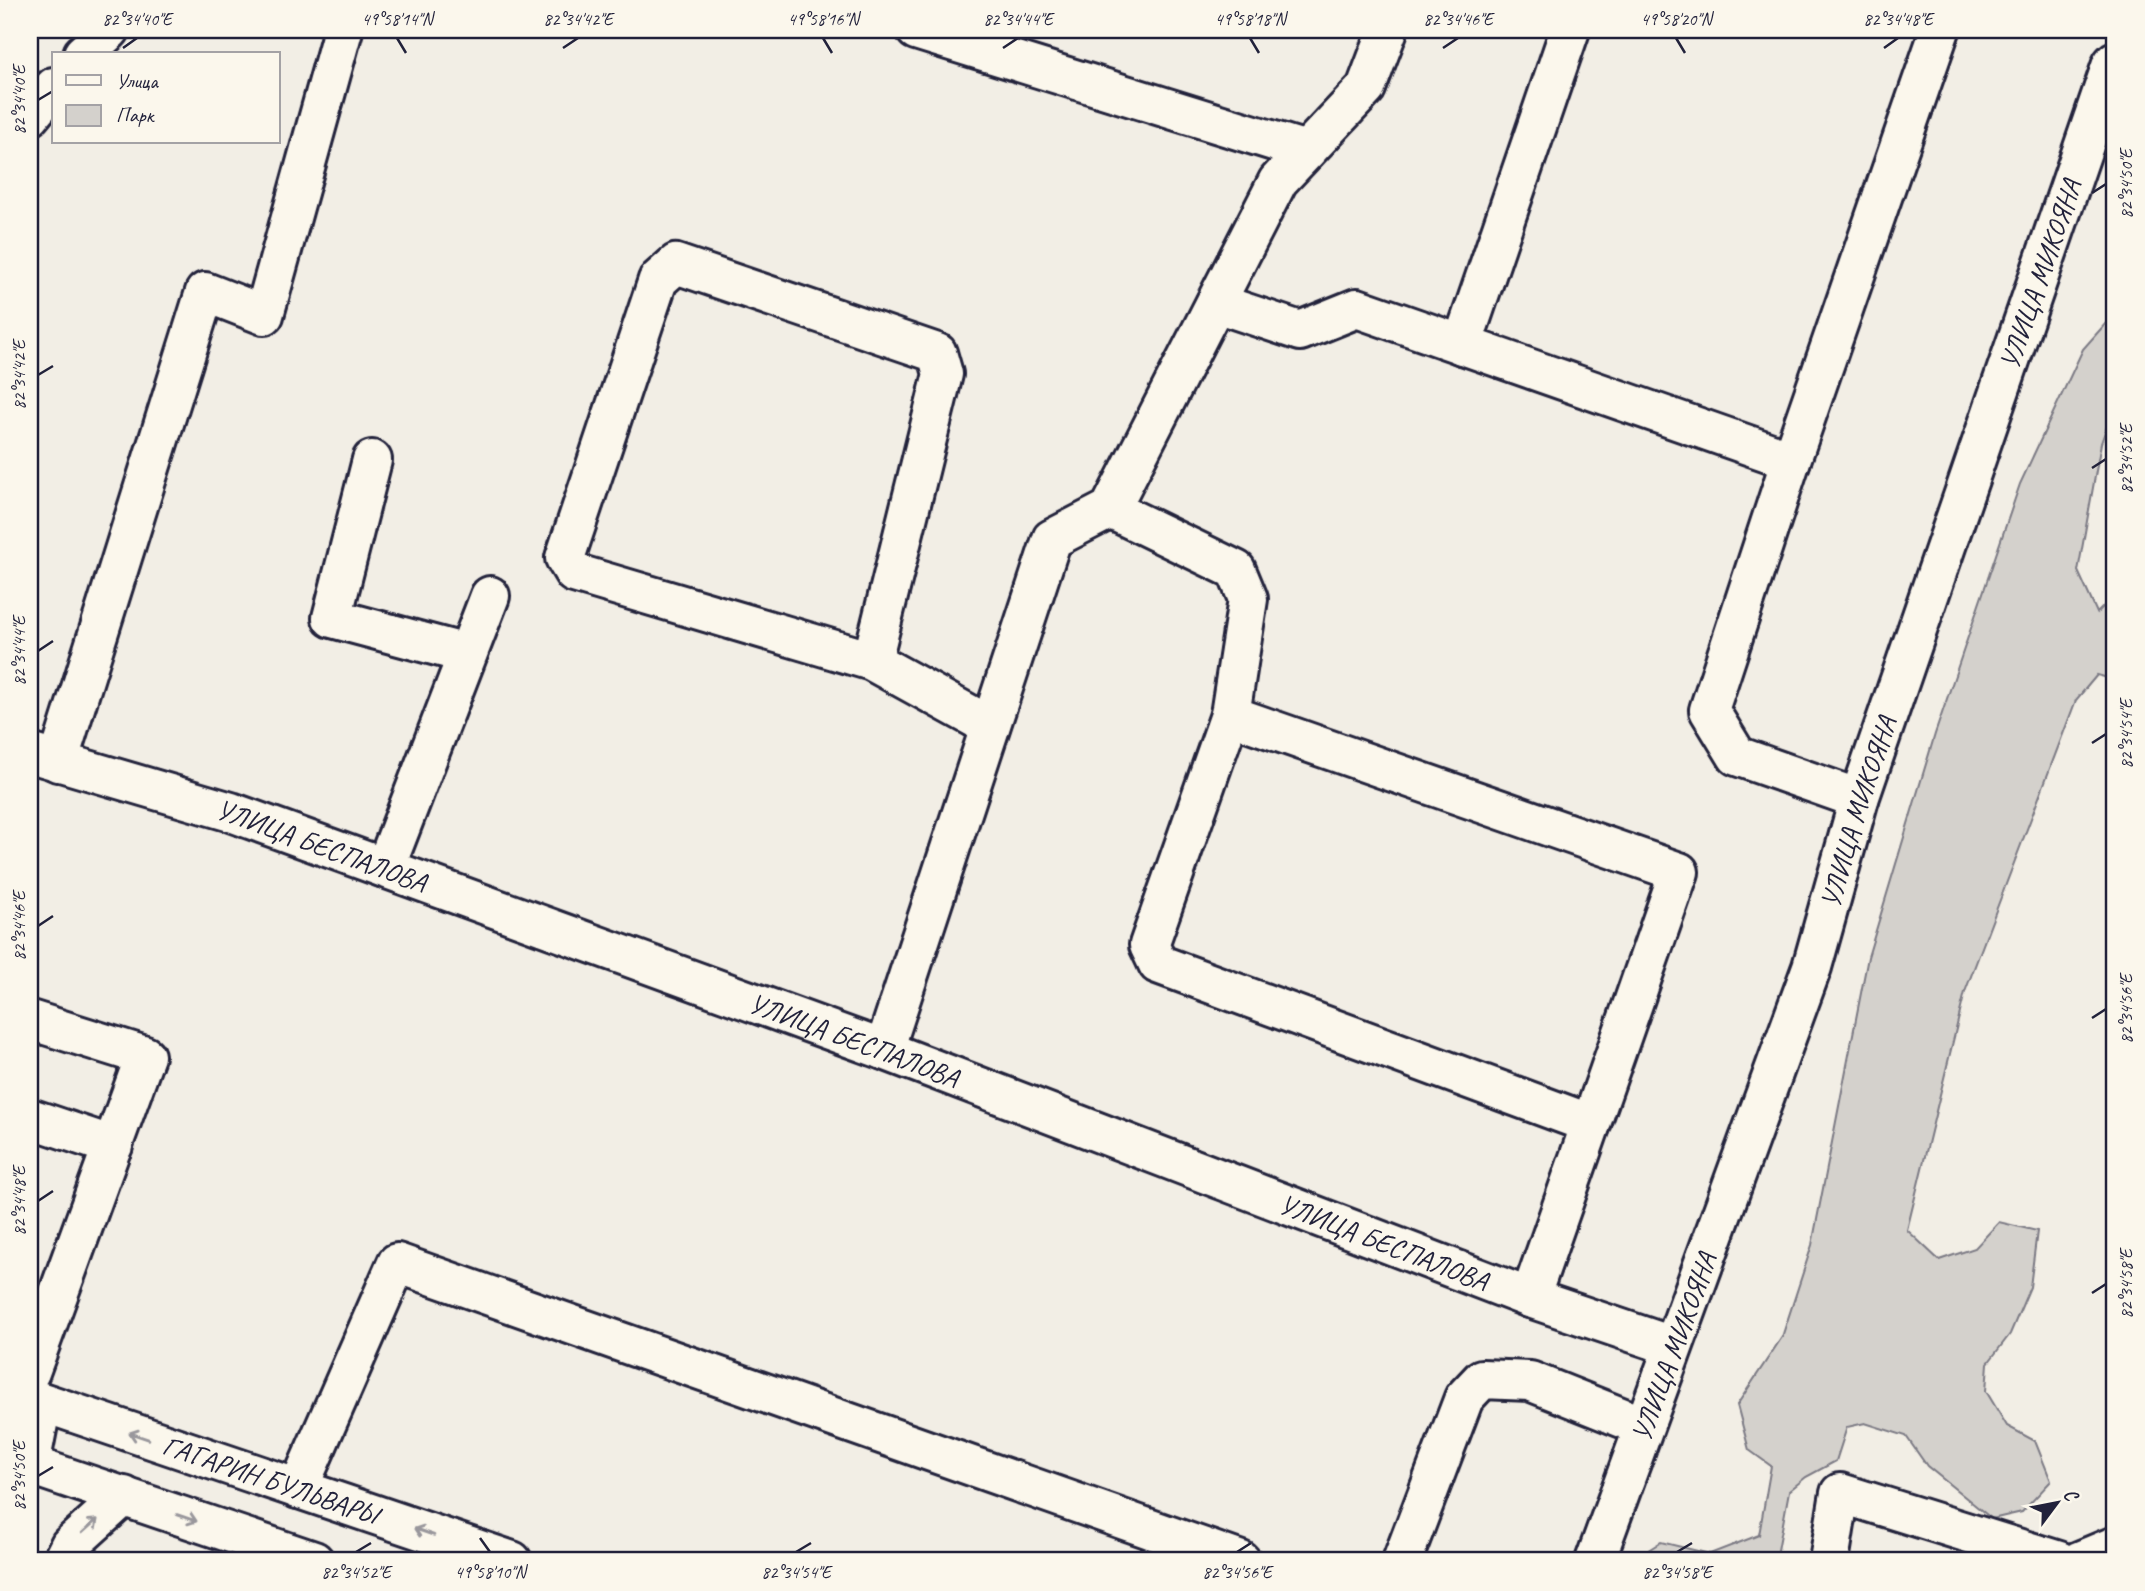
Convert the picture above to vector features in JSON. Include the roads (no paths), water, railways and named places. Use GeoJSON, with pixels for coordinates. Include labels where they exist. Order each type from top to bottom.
{"type":"FeatureCollection","features":[{"type":"Feature","properties":{"kind":"street"},"geometry":{"type":"LineString","coordinates":[[85,52],[110,30]]}},
{"type":"Feature","properties":{"kind":"street"},"geometry":{"type":"LineString","coordinates":[[44,757],[205,292],[264,315],[343,30]]}},
{"type":"Feature","properties":{"kind":"street"},"geometry":{"type":"LineString","coordinates":[[916,30],[1306,151]]}},
{"type":"Feature","properties":{"kind":"street"},"geometry":{"type":"LineString","coordinates":[[884,1050],[1052,539],[1110,509],[1278,181],[1366,88],[1388,30]]}},
{"type":"Feature","properties":{"kind":"street"},"geometry":{"type":"LineString","coordinates":[[1462,345],[1570,30]]}},
{"type":"Feature","properties":{"kind":"street"},"geometry":{"type":"LineString","coordinates":[[1858,799],[1737,756],[1709,710],[1791,460],[1940,30]]}},
{"type":"Feature","properties":{"kind":"street","name":"УЛИЦА МИКОЯНА"},"geometry":{"type":"LineString","coordinates":[[1595,1561],[1811,967],[1858,799],[2115,61]]}},
{"type":"Feature","properties":{"kind":"street"},"geometry":{"type":"LineString","coordinates":[[30,116],[52,89]]}},
{"type":"Feature","properties":{"kind":"street"},"geometry":{"type":"LineString","coordinates":[[872,661],[943,374],[937,353],[676,264],[658,280],[565,558],[574,573],[872,661],[990,726]]}},
{"type":"Feature","properties":{"kind":"street"},"geometry":{"type":"LineString","coordinates":[[1216,303],[1300,331],[1357,308],[1791,460]]}},
{"type":"Feature","properties":{"kind":"street"},"geometry":{"type":"LineString","coordinates":[[372,460],[332,618],[467,654]]}},
{"type":"Feature","properties":{"kind":"street"},"geometry":{"type":"LineString","coordinates":[[1110,509],[1236,570],[1248,599],[1230,715],[1149,945],[1158,964],[1591,1124]]}},
{"type":"Feature","properties":{"kind":"street"},"geometry":{"type":"LineString","coordinates":[[385,868],[490,596]]}},
{"type":"Feature","properties":{"kind":"street"},"geometry":{"type":"LineString","coordinates":[[1230,715],[1679,872],[1530,1298]]}},
{"type":"Feature","properties":{"kind":"street","name":"УЛИЦА БЕСПАЛОВА"},"geometry":{"type":"LineString","coordinates":[[44,757],[231,812],[884,1050],[1530,1298],[1672,1346]]}},
{"type":"Feature","properties":{"kind":"street"},"geometry":{"type":"LineString","coordinates":[[30,1020],[145,1056],[34,1391],[30,1465],[314,1561]]}},
{"type":"Feature","properties":{"kind":"street"},"geometry":{"type":"LineString","coordinates":[[30,1118],[113,1146]]}},
{"type":"Feature","properties":{"kind":"street"},"geometry":{"type":"LineString","coordinates":[[299,1489],[397,1263],[1241,1561]]}},
{"type":"Feature","properties":{"kind":"street"},"geometry":{"type":"LineString","coordinates":[[1402,1561],[1464,1398],[1482,1379],[1530,1381],[1643,1426]]}},
{"type":"Feature","properties":{"kind":"street","name":"ГАГАРИН БУЛЬВАРЫ"},"geometry":{"type":"LineString","coordinates":[[34,1391],[299,1489],[512,1561]]}},
{"type":"Feature","properties":{"kind":"street"},"geometry":{"type":"LineString","coordinates":[[1829,1561],[1840,1493],[2059,1561]]}},
{"type":"Feature","properties":{"kind":"street"},"geometry":{"type":"LineString","coordinates":[[62,1561],[70,1545],[124,1496]]}},
{"type":"Feature","properties":{"kind":"street"},"geometry":{"type":"LineString","coordinates":[[2079,1561],[2115,1546]]}}]}
